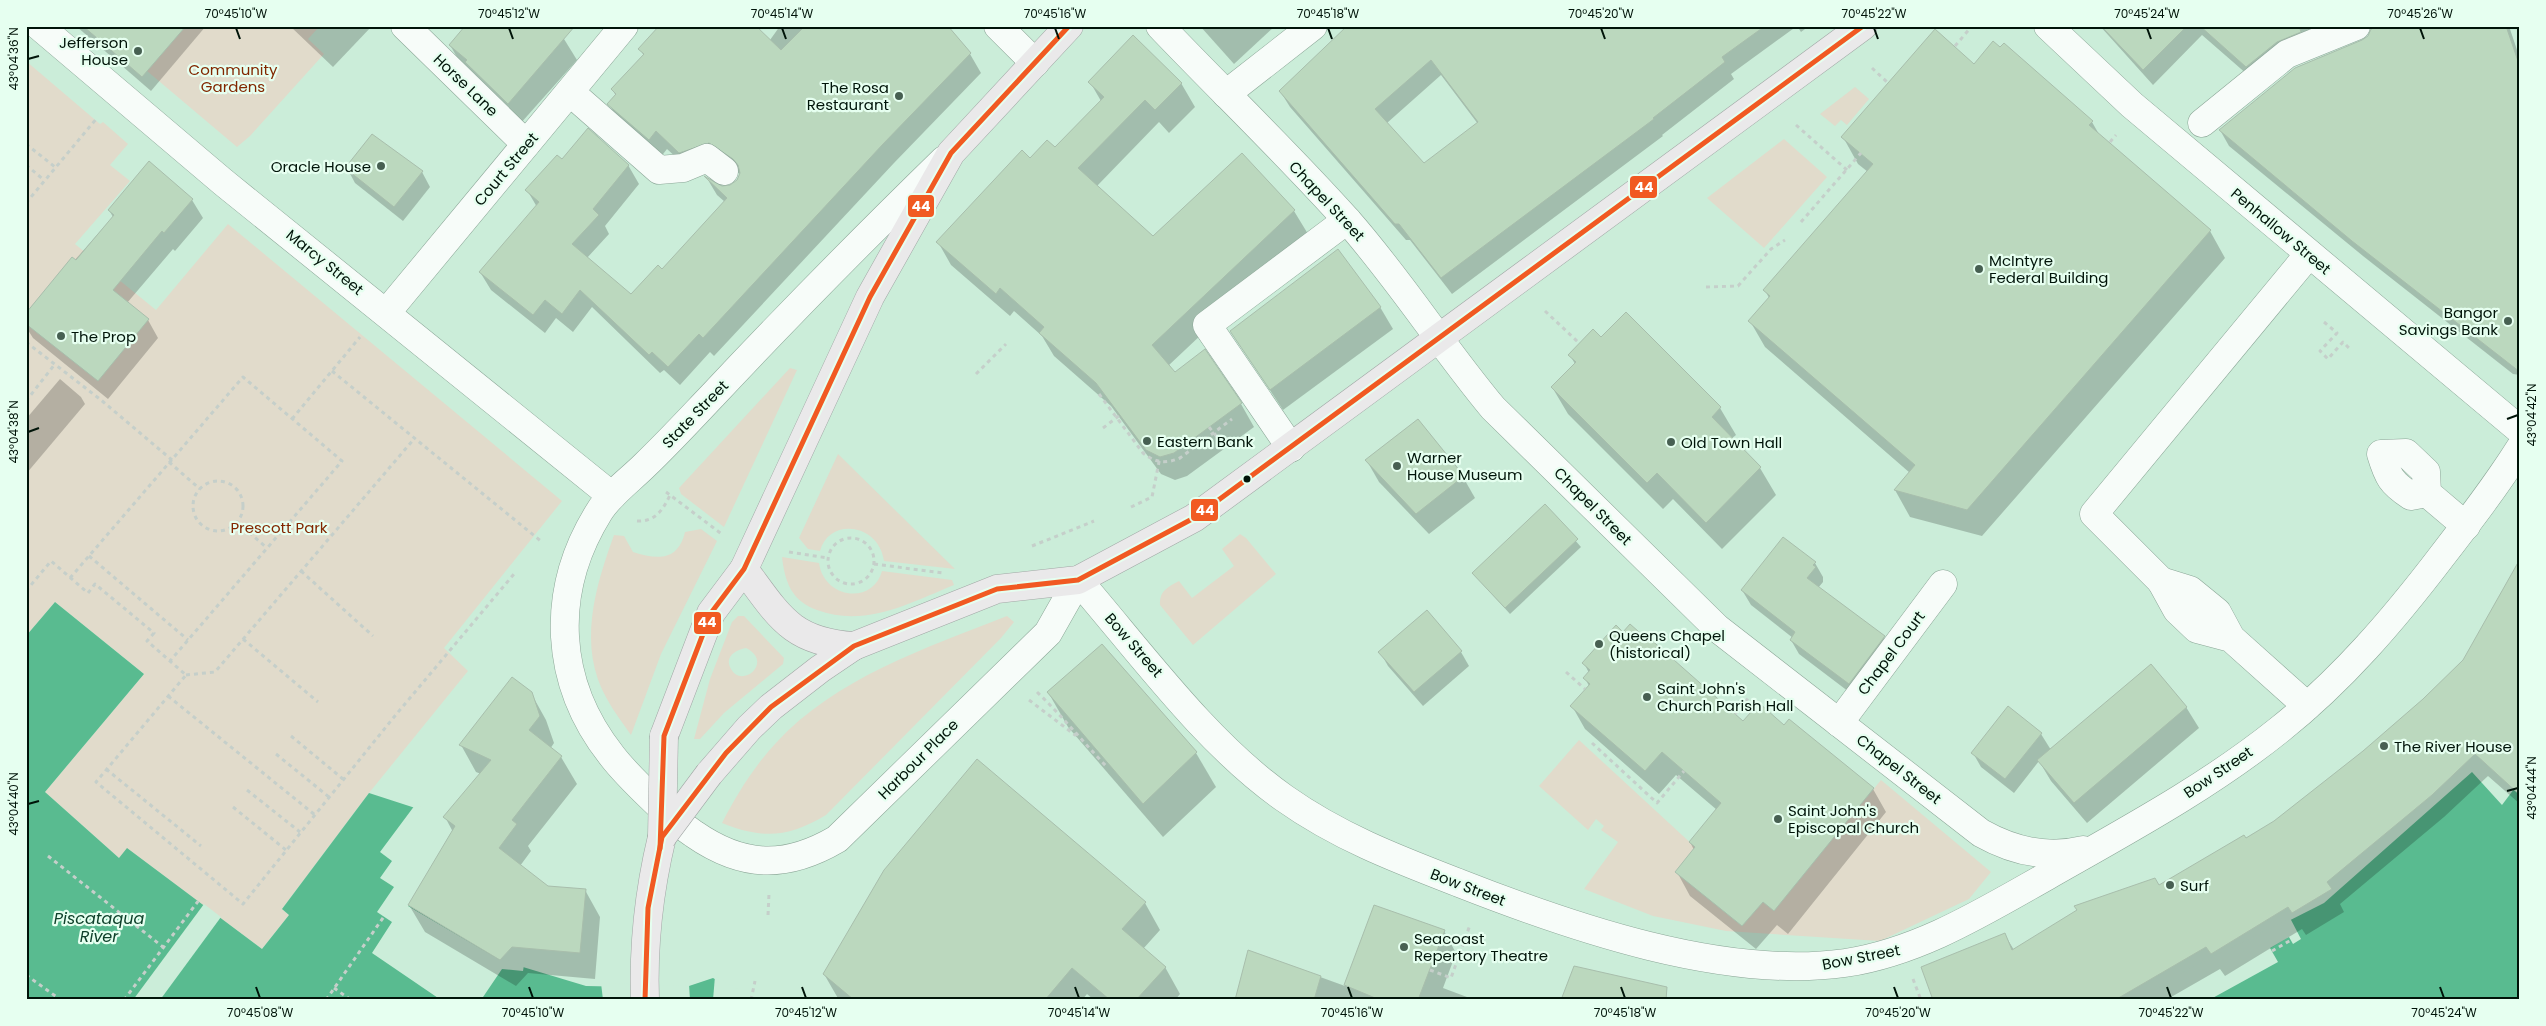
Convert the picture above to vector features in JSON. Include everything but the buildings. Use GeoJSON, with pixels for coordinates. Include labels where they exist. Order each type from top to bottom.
{"type":"FeatureCollection","features":[{"type":"Feature","properties":{"kind":"main road","name":"State Street"},"geometry":{"type":"LineString","coordinates":[[951,153],[1069,26]]}},
{"type":"Feature","properties":{"kind":"main road"},"geometry":{"type":"LineString","coordinates":[[662,837],[709,774],[749,728],[771,707],[814,673],[854,646],[997,589],[1078,580],[1194,518],[1863,26]]}},
{"type":"Feature","properties":{"kind":"main road"},"geometry":{"type":"LineString","coordinates":[[645,1000],[648,908],[652,877],[662,837],[664,736],[711,613],[744,569],[870,297],[951,153]]}},
{"type":"Feature","properties":{"kind":"main road"},"geometry":{"type":"LineString","coordinates":[[744,569],[775,613],[792,628],[818,641],[832,645],[854,646]]}},
{"type":"Feature","properties":{"kind":"street","name":"Marcy Street"},"geometry":{"type":"LineString","coordinates":[[39,26],[223,182],[387,312],[612,496]]}},
{"type":"Feature","properties":{"kind":"street","name":"Horse Lane"},"geometry":{"type":"LineString","coordinates":[[405,26],[526,144]]}},
{"type":"Feature","properties":{"kind":"street","name":"Court Street"},"geometry":{"type":"LineString","coordinates":[[387,312],[624,26]]}},
{"type":"Feature","properties":{"kind":"street"},"geometry":{"type":"LineString","coordinates":[[998,26],[1035,63]]}},
{"type":"Feature","properties":{"kind":"street","name":"Chapel Street"},"geometry":{"type":"LineString","coordinates":[[1160,26],[1347,220],[1415,304],[1494,408],[1717,628],[1981,833],[1997,842],[2030,853],[2046,854],[2081,851],[2112,839]]}},
{"type":"Feature","properties":{"kind":"street"},"geometry":{"type":"LineString","coordinates":[[1226,94],[1313,26]]}},
{"type":"Feature","properties":{"kind":"street","name":"Penhallow Street"},"geometry":{"type":"LineString","coordinates":[[2048,26],[2132,105],[2520,430]]}},
{"type":"Feature","properties":{"kind":"street"},"geometry":{"type":"LineString","coordinates":[[2202,123],[2287,54],[2356,26]]}},
{"type":"Feature","properties":{"kind":"street"},"geometry":{"type":"LineString","coordinates":[[570,92],[659,170],[683,168],[707,158],[724,171]]}},
{"type":"Feature","properties":{"kind":"street","name":"State Street"},"geometry":{"type":"LineString","coordinates":[[715,848],[674,820],[623,769],[596,733],[571,678],[563,619],[568,586],[577,558],[599,511],[612,496],[679,431],[831,270],[951,153]]}},
{"type":"Feature","properties":{"kind":"street"},"geometry":{"type":"LineString","coordinates":[[1291,448],[1207,325],[1347,220]]}},
{"type":"Feature","properties":{"kind":"street"},"geometry":{"type":"LineString","coordinates":[[2307,706],[2231,638],[2218,612],[2190,590],[2161,581],[2094,514],[2309,254]]}},
{"type":"Feature","properties":{"kind":"street","name":"Bow Street"},"geometry":{"type":"LineString","coordinates":[[1078,580],[1226,749],[1254,775],[1319,821],[1366,847],[1556,920],[1646,945],[1740,962],[1811,966],[1847,963],[1882,956],[1917,944],[1951,928],[2147,819],[2255,748],[2307,706],[2399,612],[2515,466]]}},
{"type":"Feature","properties":{"kind":"street"},"geometry":{"type":"LineString","coordinates":[[2427,493],[2466,526]]}},
{"type":"Feature","properties":{"kind":"street","name":"Harbour Place"},"geometry":{"type":"LineString","coordinates":[[715,848],[749,860],[789,860],[820,849],[837,839],[1048,633],[1078,580]]}},
{"type":"Feature","properties":{"kind":"street","name":"Chapel Court"},"geometry":{"type":"LineString","coordinates":[[1839,722],[1943,584]]}},
{"type":"Feature","properties":{"kind":"path"},"geometry":{"type":"LineString","coordinates":[[1954,46],[1972,26]]}},
{"type":"Feature","properties":{"kind":"path"},"geometry":{"type":"LineString","coordinates":[[1872,68],[1888,83]]}},
{"type":"Feature","properties":{"kind":"path"},"geometry":{"type":"LineString","coordinates":[[26,203],[100,114]]}},
{"type":"Feature","properties":{"kind":"path"},"geometry":{"type":"LineString","coordinates":[[1796,125],[1847,170]]}},
{"type":"Feature","properties":{"kind":"path"},"geometry":{"type":"LineString","coordinates":[[26,144],[55,167]]}},
{"type":"Feature","properties":{"kind":"path"},"geometry":{"type":"LineString","coordinates":[[1801,222],[1861,153]]}},
{"type":"Feature","properties":{"kind":"path"},"geometry":{"type":"LineString","coordinates":[[26,165],[44,180]]}},
{"type":"Feature","properties":{"kind":"path"},"geometry":{"type":"LineString","coordinates":[[1706,287],[1738,286],[1771,249],[1785,240]]}},
{"type":"Feature","properties":{"kind":"path"},"geometry":{"type":"LineString","coordinates":[[1545,311],[1580,343]]}},
{"type":"Feature","properties":{"kind":"path"},"geometry":{"type":"LineString","coordinates":[[2324,322],[2337,333],[2320,351],[2328,358],[2343,342],[2350,349]]}},
{"type":"Feature","properties":{"kind":"path"},"geometry":{"type":"LineString","coordinates":[[292,419],[366,330]]}},
{"type":"Feature","properties":{"kind":"path"},"geometry":{"type":"LineString","coordinates":[[26,342],[56,364],[171,461],[200,489]]}},
{"type":"Feature","properties":{"kind":"path"},"geometry":{"type":"LineString","coordinates":[[976,374],[1006,344]]}},
{"type":"Feature","properties":{"kind":"path"},"geometry":{"type":"LineString","coordinates":[[26,401],[56,364]]}},
{"type":"Feature","properties":{"kind":"path"},"geometry":{"type":"LineString","coordinates":[[332,371],[542,542]]}},
{"type":"Feature","properties":{"kind":"path"},"geometry":{"type":"LineString","coordinates":[[70,578],[243,377],[342,461],[170,661]]}},
{"type":"Feature","properties":{"kind":"path"},"geometry":{"type":"LineString","coordinates":[[1099,394],[1119,417],[1143,453],[1151,460],[1170,462],[1180,458],[1224,425]]}},
{"type":"Feature","properties":{"kind":"path"},"geometry":{"type":"LineString","coordinates":[[1103,428],[1119,417]]}},
{"type":"Feature","properties":{"kind":"path"},"geometry":{"type":"LineString","coordinates":[[1209,427],[1223,444]]}},
{"type":"Feature","properties":{"kind":"path"},"geometry":{"type":"LineString","coordinates":[[414,439],[215,672],[186,675],[96,782],[243,904],[300,832],[514,574]]}},
{"type":"Feature","properties":{"kind":"path"},"geometry":{"type":"LineString","coordinates":[[1132,506],[1152,498],[1161,462],[1160,457]]}},
{"type":"Feature","properties":{"kind":"path"},"geometry":{"type":"LineString","coordinates":[[214,481],[221,481],[235,488],[243,501],[241,515],[237,522],[222,530],[205,527],[194,513],[194,504],[200,489],[214,481]]}},
{"type":"Feature","properties":{"kind":"path"},"geometry":{"type":"LineString","coordinates":[[661,488],[711,527]]}},
{"type":"Feature","properties":{"kind":"path"},"geometry":{"type":"LineString","coordinates":[[627,520],[644,521],[663,511],[670,495]]}},
{"type":"Feature","properties":{"kind":"path"},"geometry":{"type":"LineString","coordinates":[[1032,546],[1094,521]]}},
{"type":"Feature","properties":{"kind":"path"},"geometry":{"type":"LineString","coordinates":[[237,522],[267,548]]}},
{"type":"Feature","properties":{"kind":"path"},"geometry":{"type":"LineString","coordinates":[[854,538],[870,547],[874,555],[874,564],[865,580],[848,584],[840,582],[832,575],[828,558],[837,542],[854,538]]}},
{"type":"Feature","properties":{"kind":"path"},"geometry":{"type":"LineString","coordinates":[[800,554],[828,558]]}},
{"type":"Feature","properties":{"kind":"path"},"geometry":{"type":"LineString","coordinates":[[89,556],[188,640]]}},
{"type":"Feature","properties":{"kind":"path"},"geometry":{"type":"LineString","coordinates":[[26,591],[51,561],[88,593],[95,584],[154,633],[147,641],[186,675]]}},
{"type":"Feature","properties":{"kind":"path"},"geometry":{"type":"LineString","coordinates":[[874,564],[947,573]]}},
{"type":"Feature","properties":{"kind":"path"},"geometry":{"type":"LineString","coordinates":[[301,572],[373,636]]}},
{"type":"Feature","properties":{"kind":"path"},"geometry":{"type":"LineString","coordinates":[[243,639],[318,702]]}},
{"type":"Feature","properties":{"kind":"path"},"geometry":{"type":"LineString","coordinates":[[1566,672],[1585,689]]}},
{"type":"Feature","properties":{"kind":"path"},"geometry":{"type":"LineString","coordinates":[[1735,714],[1755,690]]}},
{"type":"Feature","properties":{"kind":"path"},"geometry":{"type":"LineString","coordinates":[[1037,692],[1063,717],[1075,735]]}},
{"type":"Feature","properties":{"kind":"path"},"geometry":{"type":"LineString","coordinates":[[168,696],[314,815]]}},
{"type":"Feature","properties":{"kind":"path"},"geometry":{"type":"LineString","coordinates":[[1028,700],[1075,735],[1107,767]]}},
{"type":"Feature","properties":{"kind":"path"},"geometry":{"type":"LineString","coordinates":[[1075,735],[1079,732]]}},
{"type":"Feature","properties":{"kind":"path"},"geometry":{"type":"LineString","coordinates":[[290,736],[344,779]]}},
{"type":"Feature","properties":{"kind":"path"},"geometry":{"type":"LineString","coordinates":[[1592,742],[1657,803],[1684,771]]}},
{"type":"Feature","properties":{"kind":"path"},"geometry":{"type":"LineString","coordinates":[[276,754],[329,797]]}},
{"type":"Feature","properties":{"kind":"path"},"geometry":{"type":"LineString","coordinates":[[106,769],[201,846]]}},
{"type":"Feature","properties":{"kind":"path"},"geometry":{"type":"LineString","coordinates":[[247,790],[300,832]]}},
{"type":"Feature","properties":{"kind":"path"},"geometry":{"type":"LineString","coordinates":[[232,807],[286,850]]}},
{"type":"Feature","properties":{"kind":"path"},"geometry":{"type":"LineString","coordinates":[[48,856],[163,947]]}},
{"type":"Feature","properties":{"kind":"path"},"geometry":{"type":"LineString","coordinates":[[124,1000],[199,900]]}},
{"type":"Feature","properties":{"kind":"path"},"geometry":{"type":"LineString","coordinates":[[326,1000],[385,915]]}},
{"type":"Feature","properties":{"kind":"path"},"geometry":{"type":"LineString","coordinates":[[1430,970],[1451,978],[1467,933]]}},
{"type":"Feature","properties":{"kind":"path"},"geometry":{"type":"LineString","coordinates":[[2272,951],[2291,940]]}},
{"type":"Feature","properties":{"kind":"path"},"geometry":{"type":"LineString","coordinates":[[26,975],[60,1000]]}},
{"type":"Feature","properties":{"kind":"path"},"geometry":{"type":"LineString","coordinates":[[1912,975],[1921,1000]]}},
{"type":"Feature","properties":{"kind":"path"},"geometry":{"type":"LineString","coordinates":[[751,1000],[755,981]]}},
{"type":"Feature","properties":{"kind":"path"},"geometry":{"type":"LineString","coordinates":[[334,988],[351,1000]]}},
{"type":"Feature","properties":{"kind":"green space","name":"Community Gardens"},"geometry":{"type":"Polygon","coordinates":[[[186,26],[320,26],[308,39],[324,54],[250,136],[237,147],[147,71],[186,26]]]}},
{"type":"Feature","properties":{"kind":"green space","name":"Prescott Park"},"geometry":{"type":"Polygon","coordinates":[[[26,61],[100,124],[103,122],[128,144],[110,165],[130,181],[75,244],[156,310],[228,224],[562,501],[444,648],[468,671],[369,793],[282,909],[289,915],[262,949],[128,849],[119,858],[45,792],[144,674],[55,602],[26,636],[26,61]]]}},
{"type":"Feature","properties":{"kind":"green space"},"geometry":{"type":"Polygon","coordinates":[[[1855,87],[1869,99],[1847,125],[1841,120],[1835,126],[1820,114],[1855,87]]]}},
{"type":"Feature","properties":{"kind":"green space"},"geometry":{"type":"Polygon","coordinates":[[[1784,139],[1827,177],[1764,248],[1707,198],[1784,139]]]}},
{"type":"Feature","properties":{"kind":"green space"},"geometry":{"type":"Polygon","coordinates":[[[790,368],[797,370],[724,527],[681,494],[679,488],[790,368]]]}},
{"type":"Feature","properties":{"kind":"green space"},"geometry":{"type":"Polygon","coordinates":[[[838,454],[955,569],[884,561],[880,548],[873,539],[864,532],[854,529],[843,529],[833,533],[825,540],[820,551],[808,549],[799,538],[838,454]]]}},
{"type":"Feature","properties":{"kind":"green space"},"geometry":{"type":"Polygon","coordinates":[[[701,529],[717,541],[661,654],[631,735],[607,699],[598,679],[593,658],[591,638],[592,617],[607,555],[614,535],[624,536],[633,552],[659,557],[672,553],[682,542],[685,532],[701,529]]]}},
{"type":"Feature","properties":{"kind":"green space"},"geometry":{"type":"Polygon","coordinates":[[[1240,534],[1246,538],[1276,574],[1193,645],[1160,605],[1161,596],[1168,588],[1179,581],[1192,598],[1234,566],[1222,549],[1240,534]]]}},
{"type":"Feature","properties":{"kind":"green space"},"geometry":{"type":"Polygon","coordinates":[[[782,557],[819,563],[823,575],[830,584],[839,590],[849,593],[859,593],[869,589],[877,582],[882,571],[952,580],[954,585],[887,611],[870,615],[835,615],[817,610],[801,602],[788,583],[782,557]]]}},
{"type":"Feature","properties":{"kind":"green space"},"geometry":{"type":"Polygon","coordinates":[[[738,616],[744,616],[784,658],[783,664],[724,713],[700,739],[694,739],[710,679],[732,622],[738,616]],[[746,648],[738,650],[730,658],[729,665],[731,669],[736,674],[748,675],[756,666],[757,660],[754,654],[746,648]]]}},
{"type":"Feature","properties":{"kind":"green space"},"geometry":{"type":"Polygon","coordinates":[[[1007,616],[1014,622],[1001,638],[826,815],[799,828],[775,834],[750,832],[722,823],[746,782],[767,753],[799,721],[825,701],[883,667],[1007,616]]]}},
{"type":"Feature","properties":{"kind":"green space"},"geometry":{"type":"Polygon","coordinates":[[[1579,740],[1695,847],[1675,872],[1742,926],[1763,902],[1774,911],[1881,780],[1991,872],[1969,899],[1880,941],[1726,931],[1653,916],[1584,889],[1618,842],[1601,830],[1604,826],[1596,819],[1588,830],[1539,786],[1579,740]]]}},
{"type":"Feature","properties":{"kind":"water","name":"Piscataqua River"},"geometry":{"type":"Polygon","coordinates":[[[55,602],[144,674],[45,792],[119,858],[127,848],[262,949],[289,915],[282,909],[369,793],[443,817],[455,826],[408,905],[500,960],[586,986],[683,988],[713,978],[752,1000],[26,1000],[26,636],[55,602]]]}},
{"type":"Feature","properties":{"kind":"water"},"geometry":{"type":"Polygon","coordinates":[[[2472,772],[2502,805],[2520,781],[2520,1000],[2140,1000],[2188,972],[2324,903],[2472,772]]]}},
{"type":"Feature","properties":{"kind":"pier"},"geometry":{"type":"Polygon","coordinates":[[[415,805],[444,815],[443,817],[455,826],[408,906],[500,960],[502,958],[524,965],[523,971],[502,969],[481,1000],[441,1000],[372,953],[392,922],[377,912],[394,887],[380,878],[392,861],[380,852],[415,805]]]}},
{"type":"Feature","properties":{"kind":"pier"},"geometry":{"type":"Polygon","coordinates":[[[204,904],[221,917],[160,1000],[133,1000],[204,904]]]}},
{"type":"Feature","properties":{"kind":"pier"},"geometry":{"type":"Polygon","coordinates":[[[2290,918],[2301,939],[2293,944],[2289,937],[2270,948],[2278,962],[2209,1000],[2138,1000],[2187,970],[2290,918]]]}},
{"type":"Feature","properties":{"kind":"pier"},"geometry":{"type":"Polygon","coordinates":[[[715,976],[753,998],[755,1000],[713,1000],[715,976]]]}},
{"type":"Feature","properties":{"kind":"pier"},"geometry":{"type":"Polygon","coordinates":[[[601,983],[682,986],[689,984],[690,1000],[603,1000],[601,983]]]}},
{"type":"Feature","properties":{"kind":"transit line","name":"44"},"geometry":{"type":"LineString","coordinates":[[660,849],[664,736],[711,613],[744,569],[870,297],[951,153],[1069,26]]}},
{"type":"Feature","properties":{"kind":"transit line","name":"44"},"geometry":{"type":"LineString","coordinates":[[645,1000],[648,908],[662,837],[726,753],[771,707],[854,646],[997,589],[1078,580],[1194,518],[1863,26]]}},
{"type":"Feature","properties":{"kind":"place","name":"Jefferson House"},"geometry":{"type":"Point","coordinates":[138,51]}},
{"type":"Feature","properties":{"kind":"place","name":"The Rosa Restaurant"},"geometry":{"type":"Point","coordinates":[899,96]}},
{"type":"Feature","properties":{"kind":"place","name":"Oracle House"},"geometry":{"type":"Point","coordinates":[381,166]}},
{"type":"Feature","properties":{"kind":"place","name":"McIntyre Federal Building"},"geometry":{"type":"Point","coordinates":[1979,269]}},
{"type":"Feature","properties":{"kind":"place","name":"Bangor Savings Bank"},"geometry":{"type":"Point","coordinates":[2508,321]}},
{"type":"Feature","properties":{"kind":"place","name":"The Prop"},"geometry":{"type":"Point","coordinates":[61,336]}},
{"type":"Feature","properties":{"kind":"place","name":"Eastern Bank"},"geometry":{"type":"Point","coordinates":[1147,441]}},
{"type":"Feature","properties":{"kind":"place","name":"Old Town Hall"},"geometry":{"type":"Point","coordinates":[1671,442]}},
{"type":"Feature","properties":{"kind":"place","name":"Warner House Museum"},"geometry":{"type":"Point","coordinates":[1397,466]}},
{"type":"Feature","properties":{"kind":"place","name":"Queens Chapel (historical)"},"geometry":{"type":"Point","coordinates":[1599,644]}},
{"type":"Feature","properties":{"kind":"place","name":"Saint John's Church Parish Hall"},"geometry":{"type":"Point","coordinates":[1647,697]}},
{"type":"Feature","properties":{"kind":"place","name":"The River House"},"geometry":{"type":"Point","coordinates":[2384,746]}},
{"type":"Feature","properties":{"kind":"place","name":"Saint John's Episcopal Church"},"geometry":{"type":"Point","coordinates":[1778,819]}},
{"type":"Feature","properties":{"kind":"place","name":"Surf"},"geometry":{"type":"Point","coordinates":[2170,885]}},
{"type":"Feature","properties":{"kind":"place","name":"Seacoast Repertory Theatre"},"geometry":{"type":"Point","coordinates":[1404,947]}}]}
